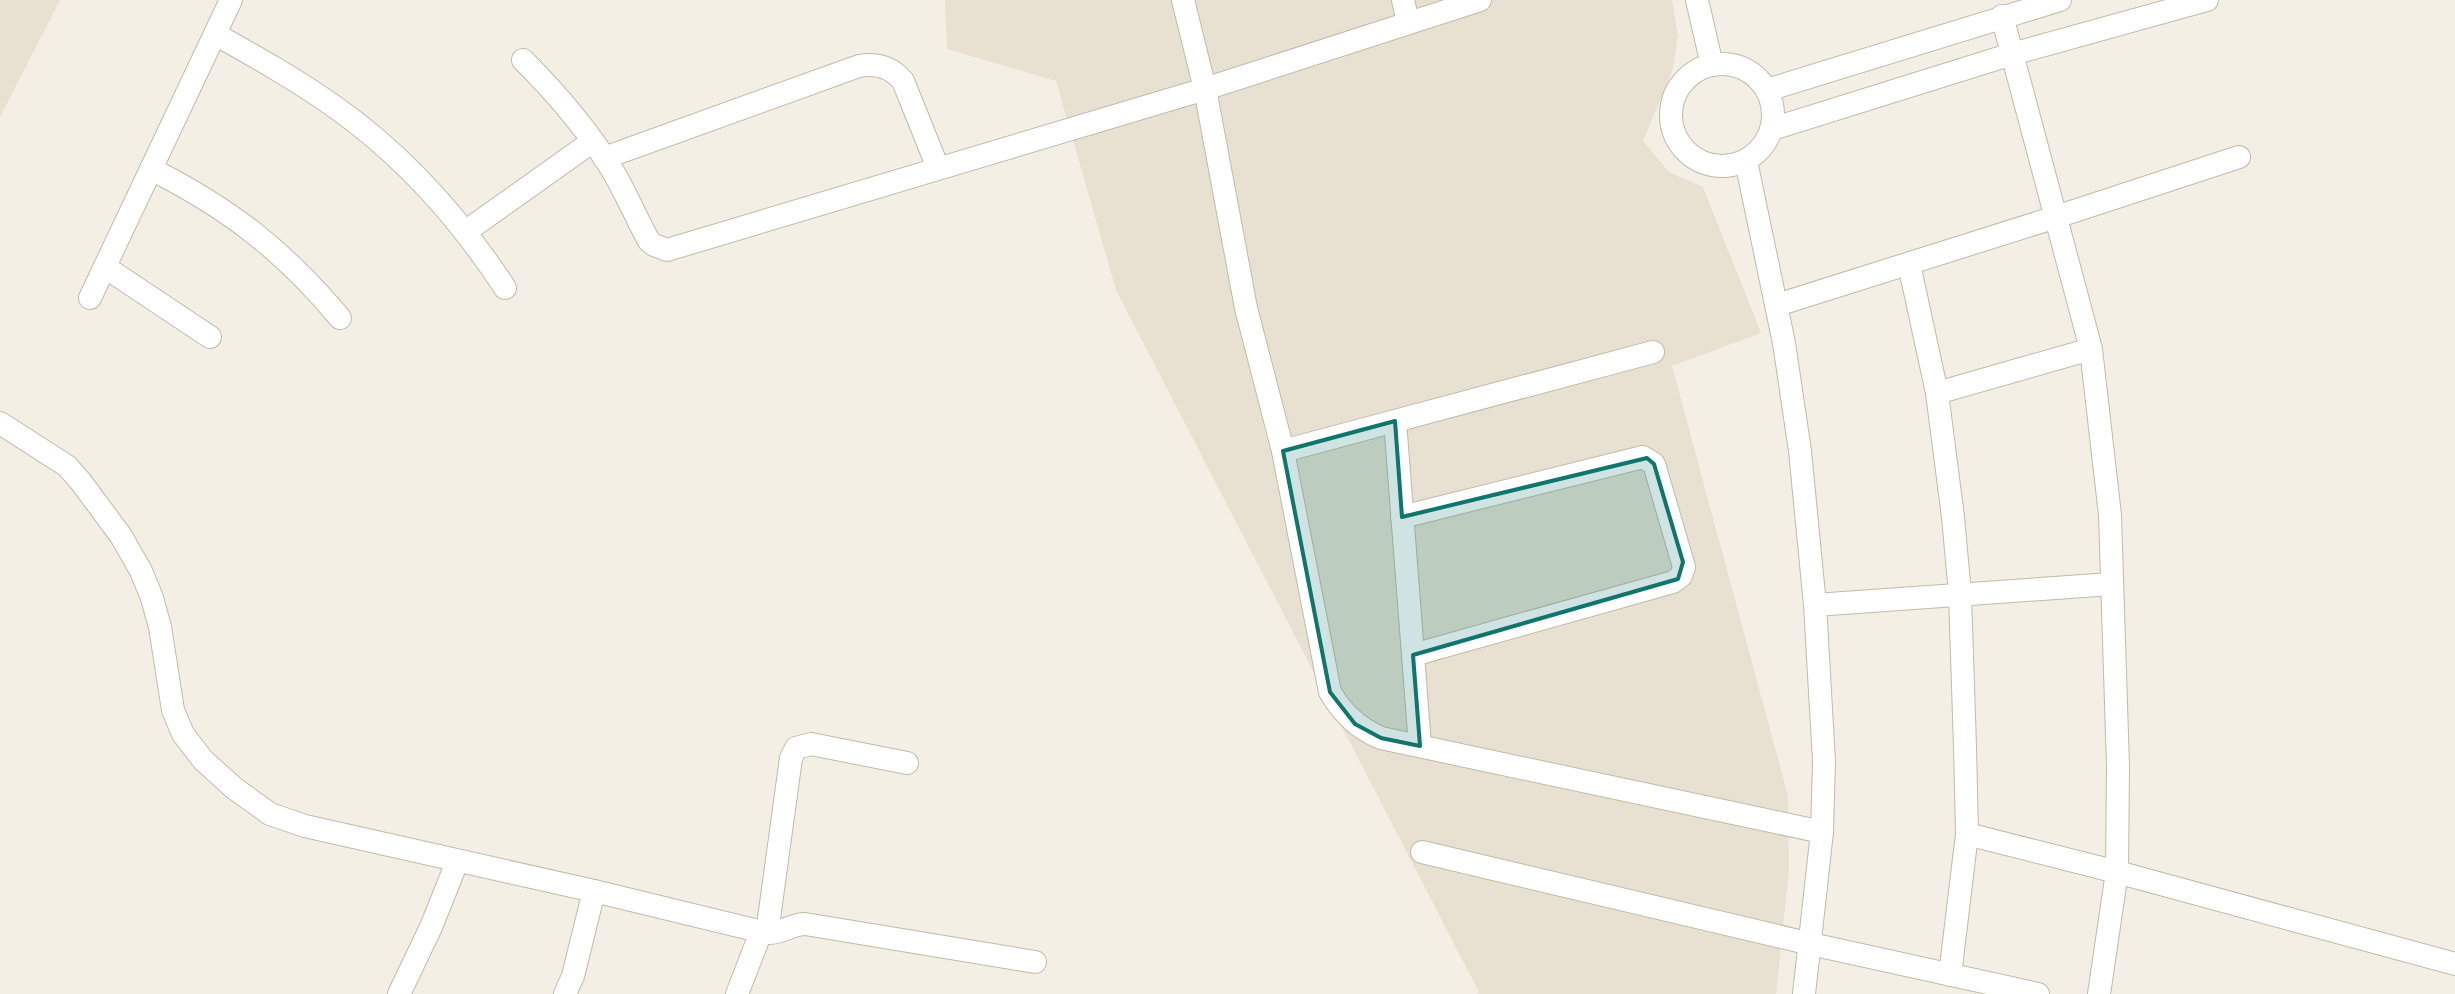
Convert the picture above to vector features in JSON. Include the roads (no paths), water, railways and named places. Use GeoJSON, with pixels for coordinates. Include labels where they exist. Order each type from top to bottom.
{"type":"FeatureCollection","features":[{"type":"Feature","properties":{"kind":"street"},"geometry":{"type":"LineString","coordinates":[[90,298],[231,0]]}},
{"type":"Feature","properties":{"kind":"street"},"geometry":{"type":"LineString","coordinates":[[1183,0],[1205,89],[1246,308],[1283,451],[1330,692],[1345,714],[1367,732],[1381,738],[1822,832]]}},
{"type":"Feature","properties":{"kind":"street"},"geometry":{"type":"LineString","coordinates":[[1403,0],[1408,22]]}},
{"type":"Feature","properties":{"kind":"street"},"geometry":{"type":"LineString","coordinates":[[523,60],[548,85],[599,149],[630,202],[649,241],[666,250],[1205,89],[1480,0]]}},
{"type":"Feature","properties":{"kind":"street"},"geometry":{"type":"LineString","coordinates":[[1697,0],[1712,65]]}},
{"type":"Feature","properties":{"kind":"street"},"geometry":{"type":"LineString","coordinates":[[1767,90],[2002,16],[2060,0]]}},
{"type":"Feature","properties":{"kind":"street"},"geometry":{"type":"LineString","coordinates":[[1772,129],[2012,54],[2207,0]]}},
{"type":"Feature","properties":{"kind":"street"},"geometry":{"type":"LineString","coordinates":[[2002,16],[2091,349],[2110,515],[2118,746],[2117,872],[2099,994]]}},
{"type":"Feature","properties":{"kind":"street"},"geometry":{"type":"LineString","coordinates":[[215,34],[300,83],[365,130],[405,166],[465,232],[506,288]]}},
{"type":"Feature","properties":{"kind":"street"},"geometry":{"type":"LineString","coordinates":[[1728,64],[1743,68],[1757,78],[1767,90],[1772,102],[1772,129],[1766,142],[1757,153],[1746,161],[1729,167],[1711,166],[1695,159],[1682,148],[1673,132],[1670,115],[1673,98],[1682,82],[1695,71],[1712,65],[1728,64]]}},
{"type":"Feature","properties":{"kind":"street"},"geometry":{"type":"LineString","coordinates":[[465,232],[599,149],[859,66],[876,65],[891,70],[903,81],[938,168]]}},
{"type":"Feature","properties":{"kind":"street"},"geometry":{"type":"LineString","coordinates":[[1776,305],[2240,157]]}},
{"type":"Feature","properties":{"kind":"street"},"geometry":{"type":"LineString","coordinates":[[1746,161],[1784,343],[1800,451],[1815,606],[1824,760],[1822,832],[1804,994]]}},
{"type":"Feature","properties":{"kind":"street"},"geometry":{"type":"LineString","coordinates":[[151,169],[216,204],[246,225],[301,274],[340,318]]}},
{"type":"Feature","properties":{"kind":"street"},"geometry":{"type":"LineString","coordinates":[[1909,264],[1936,393],[1953,517],[1960,594],[1967,834],[1950,975]]}},
{"type":"Feature","properties":{"kind":"street"},"geometry":{"type":"LineString","coordinates":[[105,267],[210,337]]}},
{"type":"Feature","properties":{"kind":"street"},"geometry":{"type":"LineString","coordinates":[[1936,393],[2091,349]]}},
{"type":"Feature","properties":{"kind":"street"},"geometry":{"type":"LineString","coordinates":[[1283,451],[1653,352]]}},
{"type":"Feature","properties":{"kind":"street"},"geometry":{"type":"LineString","coordinates":[[1395,421],[1420,746]]}},
{"type":"Feature","properties":{"kind":"street"},"geometry":{"type":"LineString","coordinates":[[0,423],[66,466],[81,482],[121,536],[141,570],[152,598],[160,627],[173,710],[184,734],[203,760],[234,788],[270,814],[305,826],[457,862],[594,891],[764,933],[780,933],[792,926],[806,924],[1035,962]]}},
{"type":"Feature","properties":{"kind":"street"},"geometry":{"type":"LineString","coordinates":[[1402,517],[1643,457],[1654,464],[1684,567],[1681,576],[1673,582],[1413,655]]}},
{"type":"Feature","properties":{"kind":"street"},"geometry":{"type":"LineString","coordinates":[[1815,606],[2111,584]]}},
{"type":"Feature","properties":{"kind":"street"},"geometry":{"type":"LineString","coordinates":[[737,994],[764,933],[791,758],[796,748],[811,744],[907,763]]}},
{"type":"Feature","properties":{"kind":"street"},"geometry":{"type":"LineString","coordinates":[[1967,834],[2117,872],[2455,964]]}},
{"type":"Feature","properties":{"kind":"street"},"geometry":{"type":"LineString","coordinates":[[1422,852],[1811,944],[2038,994]]}},
{"type":"Feature","properties":{"kind":"street"},"geometry":{"type":"LineString","coordinates":[[400,994],[431,927],[457,862]]}},
{"type":"Feature","properties":{"kind":"street"},"geometry":{"type":"LineString","coordinates":[[566,994],[594,891]]}}]}
